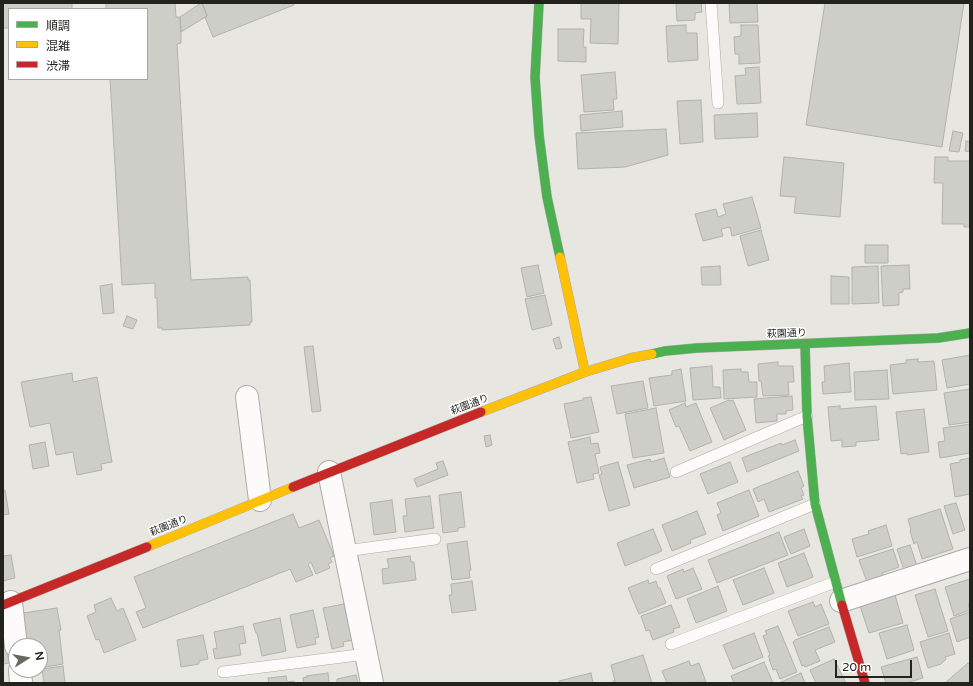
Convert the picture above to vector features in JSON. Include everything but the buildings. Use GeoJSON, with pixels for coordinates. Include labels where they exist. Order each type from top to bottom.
{"type":"FeatureCollection","features":[{"type":"Feature","properties":{"kind":"street"},"geometry":{"type":"LineString","coordinates":[[540,3],[535,77],[539,135],[547,197],[586,372]]}},
{"type":"Feature","properties":{"kind":"street","name":"萩園通り"},"geometry":{"type":"LineString","coordinates":[[7,603],[329,472],[586,372],[631,358],[665,351],[697,348],[938,338],[970,333]]}},
{"type":"Feature","properties":{"kind":"street"},"geometry":{"type":"LineString","coordinates":[[805,344],[807,416],[815,504],[838,591],[865,683]]}},
{"type":"Feature","properties":{"kind":"street"},"geometry":{"type":"LineString","coordinates":[[247,397],[260,500]]}},
{"type":"Feature","properties":{"kind":"street"},"geometry":{"type":"LineString","coordinates":[[329,472],[372,683]]}},
{"type":"Feature","properties":{"kind":"street"},"geometry":{"type":"LineString","coordinates":[[838,591],[970,559]]}},
{"type":"Feature","properties":{"kind":"street"},"geometry":{"type":"LineString","coordinates":[[7,603],[14,638]]}},
{"type":"Feature","properties":{"kind":"lane"},"geometry":{"type":"LineString","coordinates":[[711,3],[718,103]]}},
{"type":"Feature","properties":{"kind":"lane"},"geometry":{"type":"LineString","coordinates":[[676,472],[807,416]]}},
{"type":"Feature","properties":{"kind":"lane"},"geometry":{"type":"LineString","coordinates":[[656,569],[815,504]]}},
{"type":"Feature","properties":{"kind":"lane"},"geometry":{"type":"LineString","coordinates":[[345,551],[435,539]]}},
{"type":"Feature","properties":{"kind":"lane"},"geometry":{"type":"LineString","coordinates":[[671,644],[838,591]]}},
{"type":"Feature","properties":{"kind":"lane"},"geometry":{"type":"LineString","coordinates":[[223,672],[366,654]]}},
{"type":"Feature","properties":{"kind":"traffic: fast"},"geometry":{"type":"LineString","coordinates":[[539,3],[535,77],[539,135],[547,197],[560,257]]}},
{"type":"Feature","properties":{"kind":"traffic: fast"},"geometry":{"type":"LineString","coordinates":[[652,354],[665,351],[697,348],[938,338],[970,333]]}},
{"type":"Feature","properties":{"kind":"traffic: fast"},"geometry":{"type":"LineString","coordinates":[[805,344],[807,416],[815,504],[842,605]]}},
{"type":"Feature","properties":{"kind":"traffic: slow"},"geometry":{"type":"LineString","coordinates":[[560,257],[585,372]]}},
{"type":"Feature","properties":{"kind":"traffic: slow"},"geometry":{"type":"LineString","coordinates":[[481,412],[585,372],[631,358],[652,354]]}},
{"type":"Feature","properties":{"kind":"traffic: slow"},"geometry":{"type":"LineString","coordinates":[[147,547],[293,487]]}},
{"type":"Feature","properties":{"kind":"traffic: jam"},"geometry":{"type":"LineString","coordinates":[[293,487],[481,412]]}},
{"type":"Feature","properties":{"kind":"traffic: jam"},"geometry":{"type":"LineString","coordinates":[[3,605],[147,547]]}},
{"type":"Feature","properties":{"kind":"traffic: jam"},"geometry":{"type":"LineString","coordinates":[[842,605],[865,683]]}}]}
